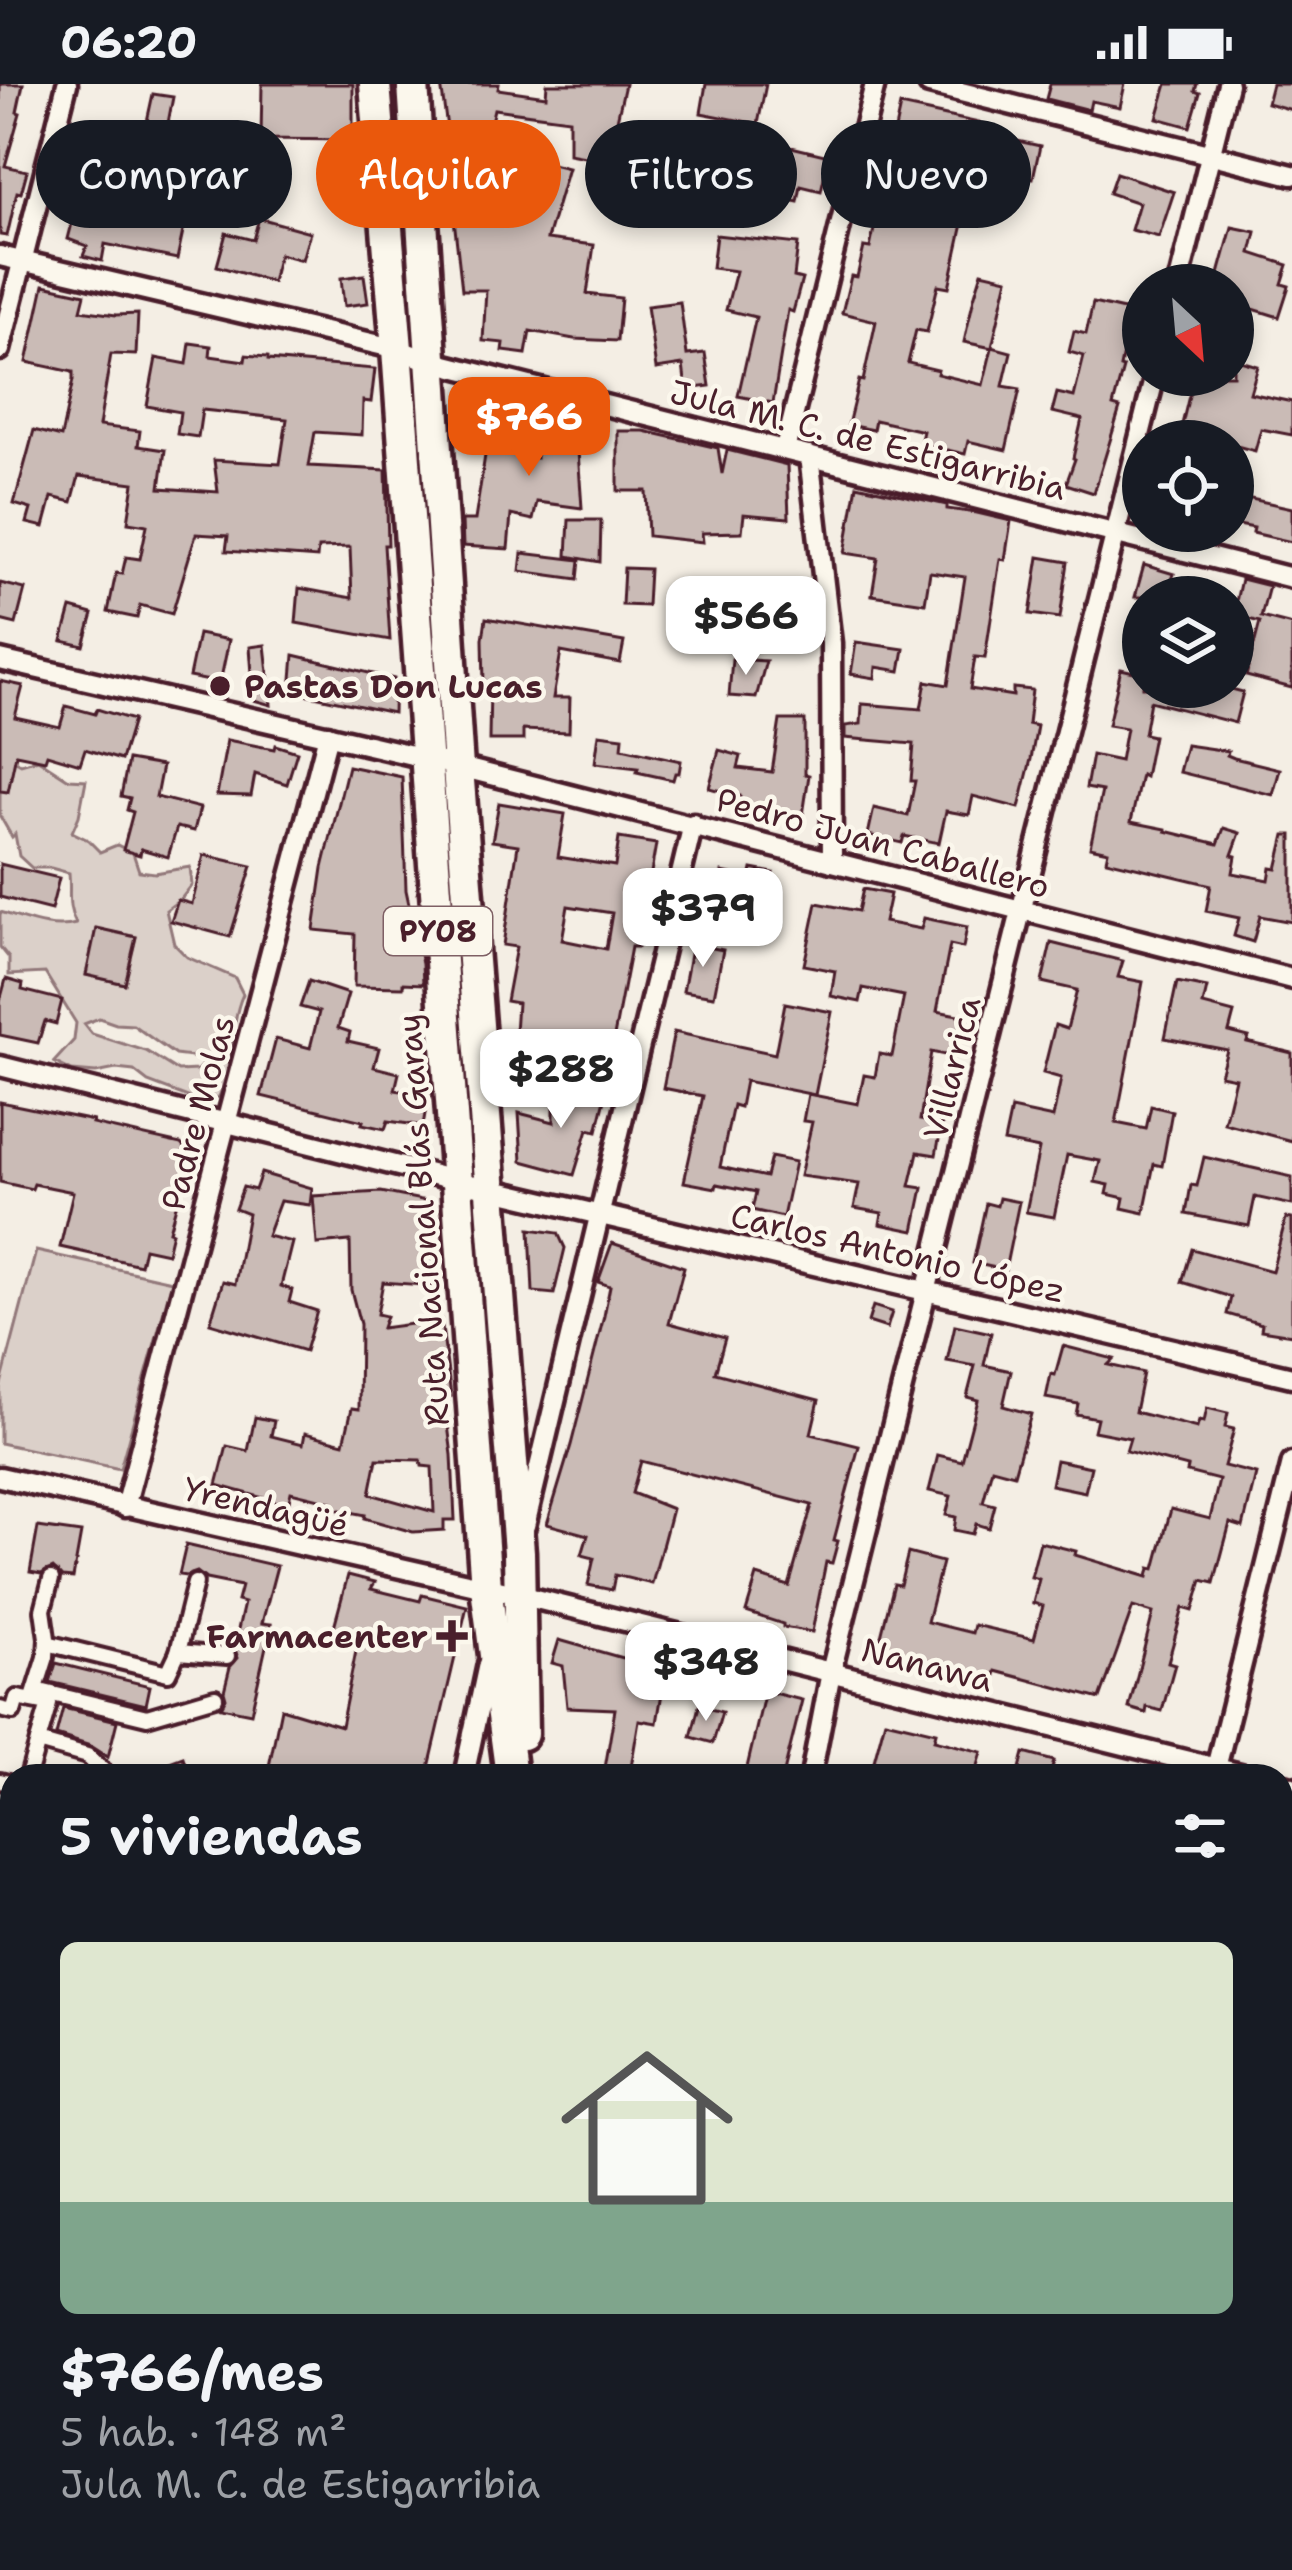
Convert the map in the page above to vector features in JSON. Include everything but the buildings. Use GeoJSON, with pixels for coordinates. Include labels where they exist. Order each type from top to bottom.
{"type":"FeatureCollection","features":[{"type":"Feature","properties":{"kind":"highway","name":"Ruta Nacional Blás Garay"},"geometry":{"type":"LineString","coordinates":[[375,84],[486,1587],[509,1764]]}},
{"type":"Feature","properties":{"kind":"highway","name":"Ruta Nacional Blás Garay"},"geometry":{"type":"LineString","coordinates":[[413,84],[458,768],[519,1552],[523,1764]]}},
{"type":"Feature","properties":{"kind":"street"},"geometry":{"type":"LineString","coordinates":[[0,350],[67,84]]}},
{"type":"Feature","properties":{"kind":"street"},"geometry":{"type":"LineString","coordinates":[[785,450],[874,84]]}},
{"type":"Feature","properties":{"kind":"street"},"geometry":{"type":"LineString","coordinates":[[929,84],[1292,175]]}},
{"type":"Feature","properties":{"kind":"street"},"geometry":{"type":"LineString","coordinates":[[1183,264],[1228,84]]}},
{"type":"Feature","properties":{"kind":"street","name":"Jula M. C. de Estigarribia"},"geometry":{"type":"LineString","coordinates":[[0,256],[397,349],[1292,578]]}},
{"type":"Feature","properties":{"kind":"street","name":"Villarrica"},"geometry":{"type":"LineString","coordinates":[[813,1764],[831,1672],[1150,396]]}},
{"type":"Feature","properties":{"kind":"street"},"geometry":{"type":"LineString","coordinates":[[809,457],[831,643],[832,862]]}},
{"type":"Feature","properties":{"kind":"street","name":"Pedro Juan Caballero"},"geometry":{"type":"LineString","coordinates":[[0,659],[693,824],[1292,979]]}},
{"type":"Feature","properties":{"kind":"street","name":"Padre Molas"},"geometry":{"type":"LineString","coordinates":[[125,1507],[328,735]]}},
{"type":"Feature","properties":{"kind":"street"},"geometry":{"type":"LineString","coordinates":[[519,1552],[693,824]]}},
{"type":"Feature","properties":{"kind":"street","name":"Carlos Antonio López"},"geometry":{"type":"LineString","coordinates":[[0,1066],[490,1189],[1292,1377]]}},
{"type":"Feature","properties":{"kind":"street"},"geometry":{"type":"LineString","coordinates":[[1217,1764],[1292,1463]]}},
{"type":"Feature","properties":{"kind":"street","name":"Yrendagüé"},"geometry":{"type":"LineString","coordinates":[[0,1477],[520,1595]]}},
{"type":"Feature","properties":{"kind":"street"},"geometry":{"type":"LineString","coordinates":[[34,1695],[47,1643],[43,1610],[51,1579]]}},
{"type":"Feature","properties":{"kind":"street"},"geometry":{"type":"LineString","coordinates":[[47,1643],[168,1673],[195,1583]]}},
{"type":"Feature","properties":{"kind":"street"},"geometry":{"type":"LineString","coordinates":[[467,1764],[493,1640],[520,1595]]}},
{"type":"Feature","properties":{"kind":"street","name":"Nanawa"},"geometry":{"type":"LineString","coordinates":[[520,1595],[1184,1764]]}},
{"type":"Feature","properties":{"kind":"street"},"geometry":{"type":"LineString","coordinates":[[178,1652],[227,1656]]}},
{"type":"Feature","properties":{"kind":"street"},"geometry":{"type":"LineString","coordinates":[[32,1764],[49,1704],[34,1695]]}},
{"type":"Feature","properties":{"kind":"street"},"geometry":{"type":"LineString","coordinates":[[0,1709],[13,1712],[16,1698],[34,1695],[147,1717],[215,1697]]}},
{"type":"Feature","properties":{"kind":"street"},"geometry":{"type":"LineString","coordinates":[[38,1742],[87,1756],[96,1764]]}},
{"type":"Feature","properties":{"kind":"shaded area"},"geometry":{"type":"Polygon","coordinates":[[[7,756],[21,764],[38,759],[69,779],[86,780],[72,832],[100,852],[117,845],[133,853],[139,871],[190,867],[192,885],[166,910],[174,944],[187,957],[235,978],[243,994],[230,1069],[219,1097],[201,1102],[148,1082],[134,1071],[72,1071],[54,1062],[74,1040],[76,1023],[45,973],[9,975],[9,958],[0,947],[0,912],[48,925],[76,924],[69,873],[32,868],[19,856],[15,834],[12,837],[0,816],[0,759],[7,756]],[[96,929],[86,975],[124,984],[136,937],[96,929]],[[99,1018],[84,1024],[92,1034],[146,1051],[178,1071],[197,1070],[208,1059],[175,1055],[133,1025],[99,1018]]]}},
{"type":"Feature","properties":{"kind":"shaded area"},"geometry":{"type":"Polygon","coordinates":[[[36,1251],[172,1281],[120,1469],[0,1443],[0,1388],[36,1251]]]}},
{"type":"Feature","properties":{"kind":"place","name":"Pastas Don Lucas"},"geometry":{"type":"Point","coordinates":[220,686]}},
{"type":"Feature","properties":{"kind":"place","name":"Farmacenter"},"geometry":{"type":"Point","coordinates":[452,1636]}}]}
